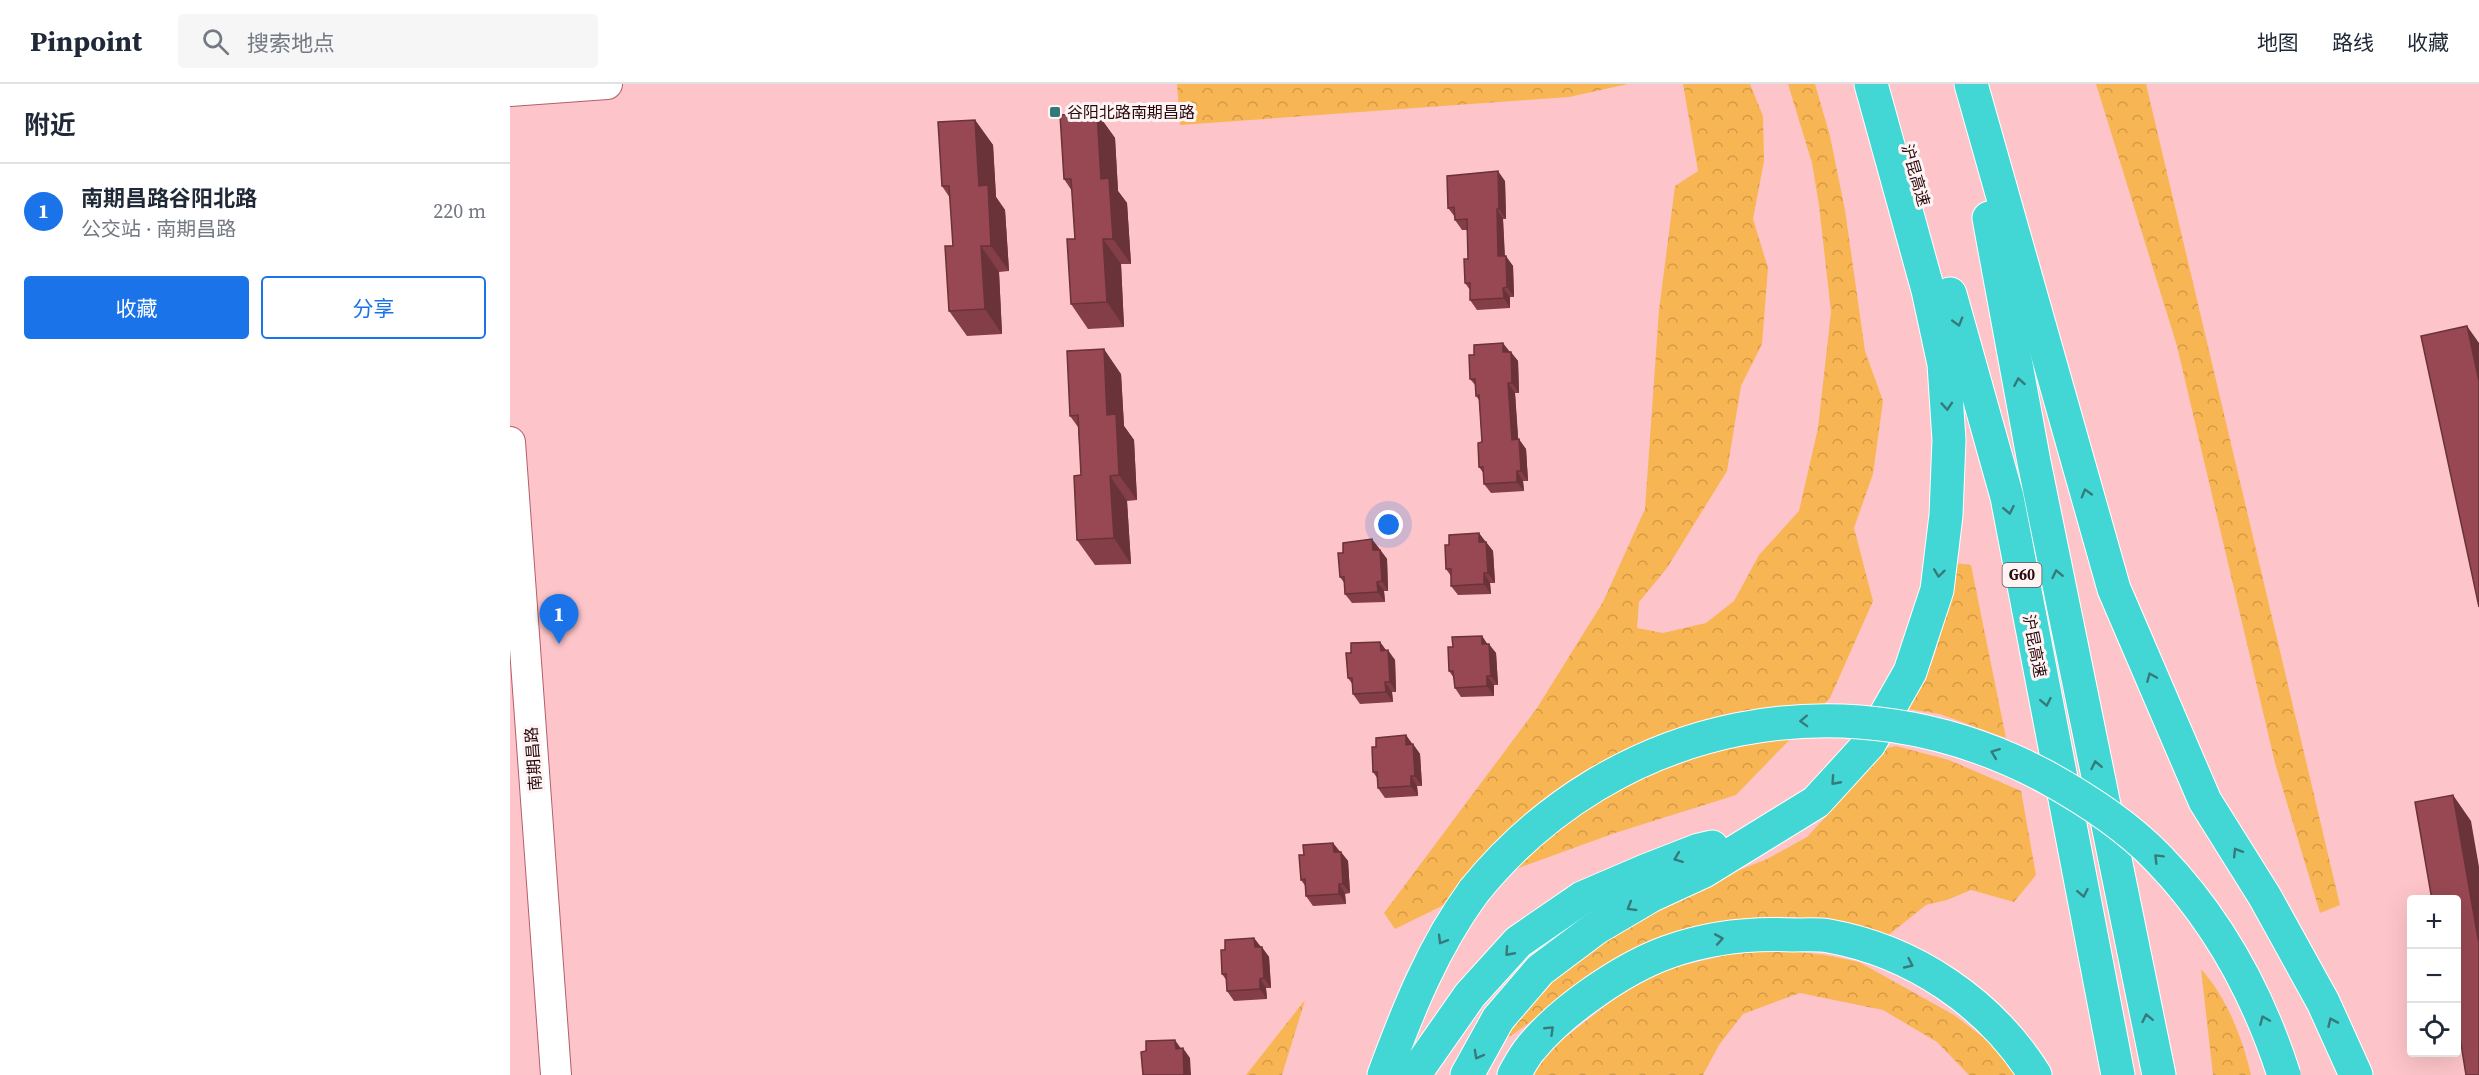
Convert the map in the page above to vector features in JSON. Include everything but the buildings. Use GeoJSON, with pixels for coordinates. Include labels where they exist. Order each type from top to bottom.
{"type":"FeatureCollection","features":[{"type":"Feature","properties":{"kind":"highway"},"geometry":{"type":"LineString","coordinates":[[1467,1075],[1498,1019],[1540,970],[1596,928],[1652,895],[1704,871],[1816,802],[1869,744],[1910,672],[1937,590],[1946,515],[1949,440],[1944,364],[1928,290],[1870,84]]}},
{"type":"Feature","properties":{"kind":"highway","name":"沪昆高速"},"geometry":{"type":"LineString","coordinates":[[1891,84],[2007,497],[2118,1075]]}},
{"type":"Feature","properties":{"kind":"highway","name":"G60"},"geometry":{"type":"LineString","coordinates":[[1964,84],[2034,462],[2158,1075]]}},
{"type":"Feature","properties":{"kind":"highway"},"geometry":{"type":"LineString","coordinates":[[1971,84],[2114,590],[2205,801],[2265,897],[2323,1002],[2356,1075]]}},
{"type":"Feature","properties":{"kind":"highway"},"geometry":{"type":"LineString","coordinates":[[1384,1075],[1419,986],[1438,947],[1474,891],[1522,839],[1556,810],[1593,784],[1673,747],[1754,726],[1794,721],[1837,720],[1878,723],[1920,730],[2001,754],[2082,797],[2157,856],[2190,894],[2220,935],[2244,977],[2265,1022],[2284,1075]]}},
{"type":"Feature","properties":{"kind":"highway"},"geometry":{"type":"LineString","coordinates":[[1414,1075],[1470,995],[1518,942],[1582,898],[1699,850],[1755,839]]}},
{"type":"Feature","properties":{"kind":"highway"},"geometry":{"type":"LineString","coordinates":[[1514,1075],[1531,1048],[1563,1017],[1619,976],[1667,952],[1720,938],[1773,934],[1829,936],[1885,952],[1939,978],[1985,1014],[2023,1057],[2035,1075]]}},
{"type":"Feature","properties":{"kind":"main road"},"geometry":{"type":"LineString","coordinates":[[510,92],[608,84]]}},
{"type":"Feature","properties":{"kind":"main road","name":"南期昌路"},"geometry":{"type":"LineString","coordinates":[[510,442],[556,1075]]}},
{"type":"Feature","properties":{"kind":"green space"},"geometry":{"type":"Polygon","coordinates":[[[1177,84],[1628,84],[1569,97],[1180,125],[1177,84]]]}},
{"type":"Feature","properties":{"kind":"green space"},"geometry":{"type":"Polygon","coordinates":[[[1683,84],[1750,84],[1763,116],[1764,161],[1753,219],[1768,268],[1762,344],[1741,386],[1727,471],[1667,568],[1639,602],[1637,628],[1663,633],[1706,623],[1734,601],[1759,555],[1799,511],[1818,428],[1831,312],[1812,163],[1788,84],[1815,84],[1830,136],[1845,210],[1865,351],[1883,401],[1873,474],[1854,528],[1873,601],[1830,698],[1736,795],[1615,833],[1521,867],[1395,929],[1384,913],[1537,708],[1603,602],[1645,509],[1659,310],[1675,186],[1698,171],[1683,84]]]}},
{"type":"Feature","properties":{"kind":"green space"},"geometry":{"type":"Polygon","coordinates":[[[2096,84],[2146,84],[2340,905],[2320,913],[2275,763],[2177,346],[2096,84]]]}},
{"type":"Feature","properties":{"kind":"green space"},"geometry":{"type":"Polygon","coordinates":[[[1955,563],[1971,565],[2006,738],[1940,714],[1908,709],[1934,657],[1944,621],[1955,563]]]}},
{"type":"Feature","properties":{"kind":"green space"},"geometry":{"type":"Polygon","coordinates":[[[1896,746],[1949,760],[2021,791],[2036,875],[2014,902],[1971,890],[1947,900],[1926,905],[1886,937],[1795,917],[1747,918],[1654,940],[1627,952],[1592,975],[1560,1001],[1492,1049],[1551,973],[1692,889],[1767,859],[1807,837],[1843,798],[1877,750],[1896,746]]]}},
{"type":"Feature","properties":{"kind":"green space"},"geometry":{"type":"Polygon","coordinates":[[[1780,950],[1825,955],[1859,962],[1954,1015],[1988,1041],[2020,1075],[1969,1075],[1937,1042],[1883,1010],[1800,993],[1743,1014],[1719,1045],[1703,1075],[1530,1075],[1553,1047],[1618,996],[1654,972],[1731,954],[1780,950]]]}},
{"type":"Feature","properties":{"kind":"green space"},"geometry":{"type":"Polygon","coordinates":[[[2201,969],[2226,1005],[2243,1046],[2251,1075],[2213,1075],[2201,969]]]}},
{"type":"Feature","properties":{"kind":"green space"},"geometry":{"type":"Polygon","coordinates":[[[1305,1000],[1282,1075],[1246,1075],[1305,1000]]]}},
{"type":"Feature","properties":{"kind":"place","name":"谷阳北路南期昌路"},"geometry":{"type":"Point","coordinates":[1055,112]}},
{"type":"Feature","properties":{"kind":"place","name":"南期昌路谷阳北路"},"geometry":{"type":"Point","coordinates":[559,644]}}]}
